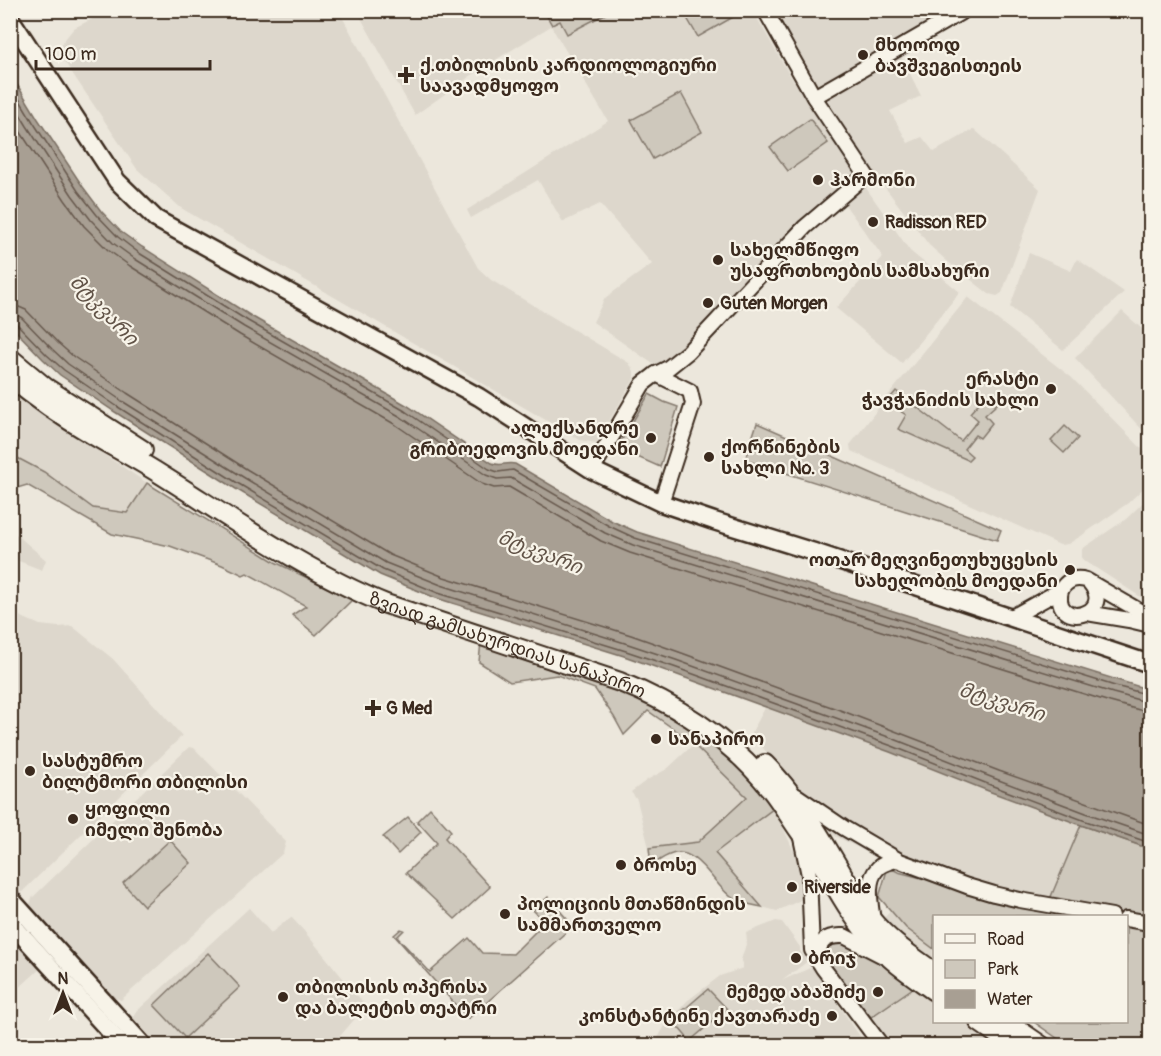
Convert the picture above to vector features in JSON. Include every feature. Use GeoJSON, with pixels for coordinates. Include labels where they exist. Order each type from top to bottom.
{"type":"FeatureCollection","features":[{"type":"Feature","properties":{"kind":"highway","name":"ზვიად გამსახურდიას სანაპირო"},"geometry":{"type":"LineString","coordinates":[[10,358],[45,387],[68,402],[259,522],[353,577],[391,593],[599,661],[672,692],[696,706],[761,761],[787,790],[822,839],[851,891],[873,921],[895,944],[933,971]]}},
{"type":"Feature","properties":{"kind":"highway","name":"ზვიად გამსახურდიას სანაპირო"},"geometry":{"type":"LineString","coordinates":[[10,377],[75,424],[138,460],[296,558],[350,588],[386,604],[620,682],[680,711],[701,725],[744,761],[770,789],[822,865],[850,912],[874,943],[893,962],[933,990]]}},
{"type":"Feature","properties":{"kind":"highway"},"geometry":{"type":"LineString","coordinates":[[980,1023],[1014,1046]]}},
{"type":"Feature","properties":{"kind":"highway"},"geometry":{"type":"LineString","coordinates":[[1008,1023],[1042,1046]]}},
{"type":"Feature","properties":{"kind":"main road"},"geometry":{"type":"LineString","coordinates":[[10,18],[117,181],[156,219],[479,397],[592,470],[661,503],[1150,664]]}},
{"type":"Feature","properties":{"kind":"main road"},"geometry":{"type":"LineString","coordinates":[[10,898],[144,1046]]}},
{"type":"Feature","properties":{"kind":"main road"},"geometry":{"type":"LineString","coordinates":[[10,922],[123,1046]]}},
{"type":"Feature","properties":{"kind":"street"},"geometry":{"type":"LineString","coordinates":[[592,470],[637,391],[648,379],[668,368],[688,352],[805,227],[866,175],[814,98],[765,10]]}},
{"type":"Feature","properties":{"kind":"street"},"geometry":{"type":"LineString","coordinates":[[814,98],[965,10]]}},
{"type":"Feature","properties":{"kind":"street"},"geometry":{"type":"LineString","coordinates":[[661,503],[693,404],[675,370],[675,363]]}},
{"type":"Feature","properties":{"kind":"street"},"geometry":{"type":"LineString","coordinates":[[656,374],[686,389]]}},
{"type":"Feature","properties":{"kind":"street"},"geometry":{"type":"LineString","coordinates":[[1012,617],[1061,590],[1067,582],[1075,579],[1086,580],[1150,617]]}},
{"type":"Feature","properties":{"kind":"street"},"geometry":{"type":"LineString","coordinates":[[1072,638],[1083,614],[1092,609],[1097,599],[1090,583]]}},
{"type":"Feature","properties":{"kind":"street"},"geometry":{"type":"LineString","coordinates":[[1061,590],[1062,605],[1069,613],[1129,620],[1150,625]]}},
{"type":"Feature","properties":{"kind":"street"},"geometry":{"type":"LineString","coordinates":[[787,790],[896,860],[994,894],[1106,915]]}},
{"type":"Feature","properties":{"kind":"street"},"geometry":{"type":"LineString","coordinates":[[798,830],[810,875],[812,950],[817,960],[882,1046]]}},
{"type":"Feature","properties":{"kind":"street"},"geometry":{"type":"LineString","coordinates":[[873,921],[870,900],[871,879],[878,868],[896,860]]}},
{"type":"Feature","properties":{"kind":"street"},"geometry":{"type":"LineString","coordinates":[[1128,919],[1150,923]]}},
{"type":"Feature","properties":{"kind":"street"},"geometry":{"type":"LineString","coordinates":[[817,960],[818,950],[823,942],[832,937],[844,936],[893,962]]}},
{"type":"Feature","properties":{"kind":"shaded area"},"geometry":{"type":"Polygon","coordinates":[[[108,11],[339,11],[478,268],[491,280],[629,363],[634,371],[634,379],[596,443],[580,440],[181,208],[137,169],[62,58],[62,43],[74,28],[108,11]]]}},
{"type":"Feature","properties":{"kind":"shaded area"},"geometry":{"type":"Polygon","coordinates":[[[357,11],[753,11],[789,74],[858,174],[674,358],[663,365],[653,364],[593,322],[605,298],[652,264],[600,204],[563,222],[538,180],[471,218],[467,210],[608,121],[551,26],[479,70],[415,115],[357,11]]]}},
{"type":"Feature","properties":{"kind":"shaded area"},"geometry":{"type":"Polygon","coordinates":[[[776,11],[953,11],[822,85],[816,84],[776,11]]]}},
{"type":"Feature","properties":{"kind":"shaded area"},"geometry":{"type":"Polygon","coordinates":[[[900,54],[921,96],[890,111],[908,143],[922,137],[934,152],[974,129],[1040,189],[1002,293],[997,296],[989,294],[929,245],[868,165],[828,101],[830,95],[900,54]]]}},
{"type":"Feature","properties":{"kind":"shaded area"},"geometry":{"type":"Polygon","coordinates":[[[864,185],[910,251],[960,292],[902,363],[836,308],[883,257],[843,202],[864,185]]]}},
{"type":"Feature","properties":{"kind":"shaded area"},"geometry":{"type":"Polygon","coordinates":[[[1029,253],[1071,271],[1077,259],[1124,292],[1063,350],[1010,307],[1029,253]]]}},
{"type":"Feature","properties":{"kind":"shaded area"},"geometry":{"type":"Polygon","coordinates":[[[968,297],[1071,377],[1150,457],[1150,482],[1128,503],[1081,536],[1068,544],[1060,545],[851,451],[850,445],[968,297]],[[984,396],[978,420],[961,441],[906,415],[898,428],[963,450],[976,435],[980,438],[991,424],[985,415],[997,404],[984,396]]]}},
{"type":"Feature","properties":{"kind":"shaded area"},"geometry":{"type":"Polygon","coordinates":[[[1122,311],[1150,336],[1150,438],[1075,358],[1122,311]]]}},
{"type":"Feature","properties":{"kind":"shaded area"},"geometry":{"type":"Polygon","coordinates":[[[10,384],[68,431],[147,483],[127,513],[93,508],[44,472],[11,454],[10,384]]]}},
{"type":"Feature","properties":{"kind":"shaded area"},"geometry":{"type":"Polygon","coordinates":[[[1150,496],[1150,603],[1082,559],[1082,549],[1126,519],[1150,496]]]}},
{"type":"Feature","properties":{"kind":"shaded area"},"geometry":{"type":"Polygon","coordinates":[[[10,529],[46,560],[42,570],[11,558],[10,529]]]}},
{"type":"Feature","properties":{"kind":"shaded area"},"geometry":{"type":"Polygon","coordinates":[[[10,612],[40,625],[72,626],[113,659],[182,736],[22,892],[15,893],[10,888],[10,612]]]}},
{"type":"Feature","properties":{"kind":"shaded area"},"geometry":{"type":"Polygon","coordinates":[[[765,708],[890,752],[1081,825],[1050,899],[881,859],[833,835],[799,790],[751,734],[765,708]]]}},
{"type":"Feature","properties":{"kind":"shaded area"},"geometry":{"type":"Polygon","coordinates":[[[694,744],[747,797],[698,842],[649,848],[637,800],[631,792],[667,769],[694,744]]]}},
{"type":"Feature","properties":{"kind":"shaded area"},"geometry":{"type":"Polygon","coordinates":[[[189,747],[194,748],[286,842],[283,853],[121,1000],[109,996],[29,907],[32,898],[189,747]]]}},
{"type":"Feature","properties":{"kind":"shaded area"},"geometry":{"type":"Polygon","coordinates":[[[774,808],[808,882],[807,897],[777,911],[762,907],[715,853],[774,808]]]}},
{"type":"Feature","properties":{"kind":"shaded area"},"geometry":{"type":"Polygon","coordinates":[[[896,905],[933,931],[933,959],[910,943],[884,918],[896,905]]]}},
{"type":"Feature","properties":{"kind":"shaded area"},"geometry":{"type":"Polygon","coordinates":[[[249,908],[271,933],[291,917],[366,1006],[334,1043],[336,1045],[158,1045],[133,1018],[136,1012],[249,908]]]}},
{"type":"Feature","properties":{"kind":"shaded area"},"geometry":{"type":"Polygon","coordinates":[[[776,921],[782,922],[808,961],[783,980],[813,968],[866,1045],[656,1046],[656,1041],[665,1026],[687,1001],[720,976],[743,968],[741,960],[747,941],[746,933],[776,921]]]}},
{"type":"Feature","properties":{"kind":"shaded area"},"geometry":{"type":"Polygon","coordinates":[[[11,937],[40,969],[11,995],[11,937]]]}},
{"type":"Feature","properties":{"kind":"shaded area"},"geometry":{"type":"Polygon","coordinates":[[[913,988],[933,1001],[933,1023],[967,1023],[1000,1045],[892,1045],[871,1017],[913,988]]]}},
{"type":"Feature","properties":{"kind":"green space"},"geometry":{"type":"Polygon","coordinates":[[[544,11],[611,11],[567,34],[560,21],[552,25],[544,11]]]}},
{"type":"Feature","properties":{"kind":"green space"},"geometry":{"type":"Polygon","coordinates":[[[683,11],[741,11],[698,37],[683,11]]]}},
{"type":"Feature","properties":{"kind":"green space"},"geometry":{"type":"Polygon","coordinates":[[[681,93],[702,132],[653,159],[631,120],[681,93]]]}},
{"type":"Feature","properties":{"kind":"green space"},"geometry":{"type":"Polygon","coordinates":[[[810,119],[828,143],[788,171],[770,147],[810,119]]]}},
{"type":"Feature","properties":{"kind":"green space"},"geometry":{"type":"Polygon","coordinates":[[[896,391],[961,441],[978,420],[970,413],[985,396],[997,404],[985,415],[992,423],[980,438],[975,435],[964,449],[972,456],[968,460],[898,429],[906,415],[887,402],[896,391]]]}},
{"type":"Feature","properties":{"kind":"green space"},"geometry":{"type":"Polygon","coordinates":[[[649,394],[678,407],[660,467],[617,448],[649,394]]]}},
{"type":"Feature","properties":{"kind":"green space"},"geometry":{"type":"Polygon","coordinates":[[[757,423],[1001,530],[997,540],[745,460],[757,423]]]}},
{"type":"Feature","properties":{"kind":"green space"},"geometry":{"type":"Polygon","coordinates":[[[1065,426],[1078,438],[1064,453],[1051,441],[1065,426]]]}},
{"type":"Feature","properties":{"kind":"green space"},"geometry":{"type":"Polygon","coordinates":[[[10,454],[44,472],[93,508],[127,513],[147,483],[275,562],[338,593],[354,598],[316,635],[292,615],[306,606],[247,573],[243,575],[170,546],[112,534],[27,485],[14,489],[11,487],[10,454]]]}},
{"type":"Feature","properties":{"kind":"green space"},"geometry":{"type":"Polygon","coordinates":[[[481,641],[650,701],[687,723],[738,764],[774,808],[715,853],[762,907],[734,899],[698,861],[690,856],[681,853],[672,854],[651,866],[649,848],[698,842],[747,797],[688,739],[648,711],[624,735],[595,689],[557,675],[510,682],[479,662],[481,641]]]}},
{"type":"Feature","properties":{"kind":"green space"},"geometry":{"type":"Polygon","coordinates":[[[430,808],[451,831],[445,838],[490,887],[455,919],[406,873],[437,843],[417,821],[430,808]]]}},
{"type":"Feature","properties":{"kind":"green space"},"geometry":{"type":"Polygon","coordinates":[[[408,817],[421,832],[398,854],[383,837],[408,817]]]}},
{"type":"Feature","properties":{"kind":"green space"},"geometry":{"type":"Polygon","coordinates":[[[1081,825],[1150,849],[1150,1045],[1067,1045],[1035,1023],[1128,1023],[1128,915],[933,915],[933,948],[906,928],[879,897],[888,867],[898,872],[953,886],[1050,899],[1081,825]]]}},
{"type":"Feature","properties":{"kind":"green space"},"geometry":{"type":"Polygon","coordinates":[[[170,840],[191,863],[144,906],[123,883],[170,840]]]}},
{"type":"Feature","properties":{"kind":"green space"},"geometry":{"type":"Polygon","coordinates":[[[548,897],[573,926],[468,1019],[394,935],[401,929],[404,930],[397,937],[430,972],[469,938],[482,953],[513,954],[545,922],[533,910],[548,897]]]}},
{"type":"Feature","properties":{"kind":"green space"},"geometry":{"type":"Polygon","coordinates":[[[850,940],[913,988],[871,1017],[822,959],[824,947],[831,942],[850,940]]]}},
{"type":"Feature","properties":{"kind":"green space"},"geometry":{"type":"Polygon","coordinates":[[[208,953],[240,987],[185,1038],[154,1005],[208,953]]]}},
{"type":"Feature","properties":{"kind":"green space"},"geometry":{"type":"Polygon","coordinates":[[[708,989],[727,1009],[690,1041],[672,1020],[708,989]]]}},
{"type":"Feature","properties":{"kind":"water","name":"მტკვარი"},"geometry":{"type":"Polygon","coordinates":[[[10,73],[83,187],[121,232],[251,316],[408,406],[492,463],[515,464],[612,521],[637,532],[1150,690],[1150,849],[672,673],[436,598],[380,575],[236,489],[60,375],[11,326],[10,73]]]}},
{"type":"Feature","properties":{"kind":"place","name":"მხოოოდ ბავშვეგისთეის"},"geometry":{"type":"Point","coordinates":[863,55]}},
{"type":"Feature","properties":{"kind":"place","name":"ქ.თბილისის კარდიოლოგიური საავადმყოფო"},"geometry":{"type":"Point","coordinates":[406,75]}},
{"type":"Feature","properties":{"kind":"place","name":"ჰარმონი"},"geometry":{"type":"Point","coordinates":[818,180]}},
{"type":"Feature","properties":{"kind":"place","name":"Radisson RED"},"geometry":{"type":"Point","coordinates":[873,222]}},
{"type":"Feature","properties":{"kind":"place","name":"სახელმწიფო უსაფრთხოების სამსახური"},"geometry":{"type":"Point","coordinates":[718,260]}},
{"type":"Feature","properties":{"kind":"place","name":"Guten Morgen"},"geometry":{"type":"Point","coordinates":[708,303]}},
{"type":"Feature","properties":{"kind":"place","name":"ერასტი ჭავჭანიძის სახლი"},"geometry":{"type":"Point","coordinates":[1051,389]}},
{"type":"Feature","properties":{"kind":"place","name":"ალექსანდრე გრიბოედოვის მოედანი"},"geometry":{"type":"Point","coordinates":[651,438]}},
{"type":"Feature","properties":{"kind":"place","name":"ქორწინების სახლი No. 3"},"geometry":{"type":"Point","coordinates":[709,457]}},
{"type":"Feature","properties":{"kind":"place","name":"ოთარ მეღვინეთუხუცესის სახელობის მოედანი"},"geometry":{"type":"Point","coordinates":[1070,570]}},
{"type":"Feature","properties":{"kind":"place","name":"G Med"},"geometry":{"type":"Point","coordinates":[373,708]}},
{"type":"Feature","properties":{"kind":"place","name":"სანაპირო"},"geometry":{"type":"Point","coordinates":[656,739]}},
{"type":"Feature","properties":{"kind":"place","name":"სასტუმრო ბილტმორი თბილისი"},"geometry":{"type":"Point","coordinates":[30,771]}},
{"type":"Feature","properties":{"kind":"place","name":"ყოფილი იმელი შენობა"},"geometry":{"type":"Point","coordinates":[73,819]}},
{"type":"Feature","properties":{"kind":"place","name":"ბროსე"},"geometry":{"type":"Point","coordinates":[621,865]}},
{"type":"Feature","properties":{"kind":"place","name":"Riverside"},"geometry":{"type":"Point","coordinates":[792,887]}},
{"type":"Feature","properties":{"kind":"place","name":"პოლიციის მთაწმინდის სამმართველო"},"geometry":{"type":"Point","coordinates":[505,914]}},
{"type":"Feature","properties":{"kind":"place","name":"ბრიჯ"},"geometry":{"type":"Point","coordinates":[796,958]}},
{"type":"Feature","properties":{"kind":"place","name":"მემედ აბაშიძე"},"geometry":{"type":"Point","coordinates":[878,992]}},
{"type":"Feature","properties":{"kind":"place","name":"თბილისის ოპერისა და ბალეტის თეატრი"},"geometry":{"type":"Point","coordinates":[283,997]}},
{"type":"Feature","properties":{"kind":"place","name":"კონსტანტინე ქავთარაძე"},"geometry":{"type":"Point","coordinates":[832,1016]}}]}
